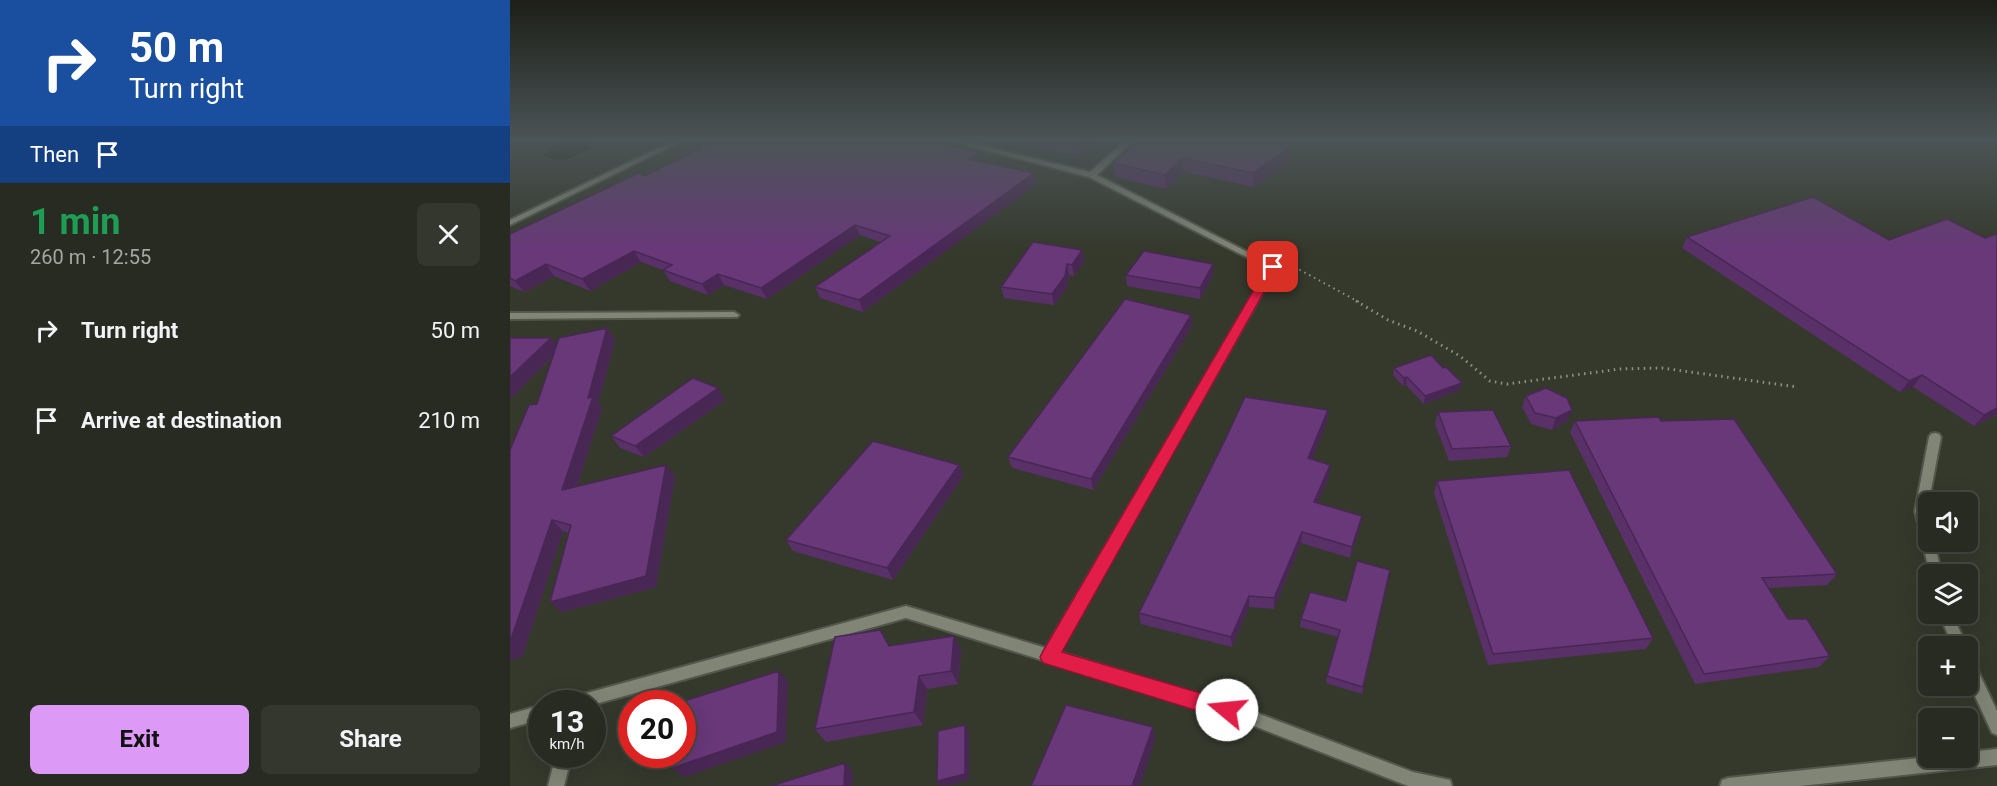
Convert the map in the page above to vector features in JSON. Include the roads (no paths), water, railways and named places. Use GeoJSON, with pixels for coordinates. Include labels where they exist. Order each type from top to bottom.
{"type":"FeatureCollection","features":[{"type":"Feature","properties":{"kind":"lane"},"geometry":{"type":"LineString","coordinates":[[510,223],[605,177]]}},
{"type":"Feature","properties":{"kind":"lane"},"geometry":{"type":"LineString","coordinates":[[1049,657],[1273,267],[1095,177]]}},
{"type":"Feature","properties":{"kind":"lane"},"geometry":{"type":"LineString","coordinates":[[510,316],[734,315]]}},
{"type":"Feature","properties":{"kind":"lane"},"geometry":{"type":"LineString","coordinates":[[1934,564],[1921,511],[1935,437]]}},
{"type":"Feature","properties":{"kind":"lane"},"geometry":{"type":"LineString","coordinates":[[606,694],[906,612],[1249,717],[1413,780],[1444,786]]}},
{"type":"Feature","properties":{"kind":"lane"},"geometry":{"type":"LineString","coordinates":[[1978,687],[1997,728]]}},
{"type":"Feature","properties":{"kind":"lane"},"geometry":{"type":"LineString","coordinates":[[510,721],[528,716]]}},
{"type":"Feature","properties":{"kind":"lane"},"geometry":{"type":"LineString","coordinates":[[1728,786],[1997,756]]}},
{"type":"Feature","properties":{"kind":"lane"},"geometry":{"type":"LineString","coordinates":[[556,786],[560,768]]}}]}
